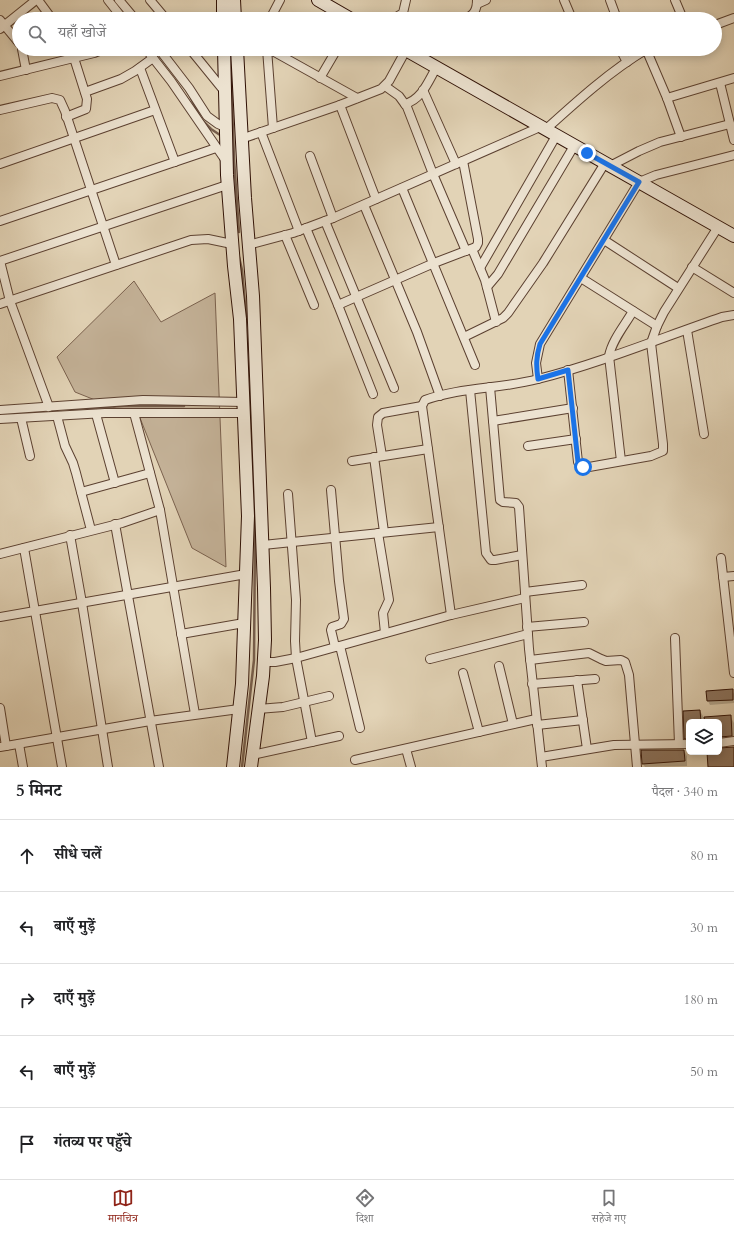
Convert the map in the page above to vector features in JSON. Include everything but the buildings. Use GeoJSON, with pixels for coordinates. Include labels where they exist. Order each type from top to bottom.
{"type":"FeatureCollection","features":[{"type":"Feature","properties":{"kind":"street"},"geometry":{"type":"LineString","coordinates":[[20,12],[37,0],[46,12]]}},
{"type":"Feature","properties":{"kind":"street"},"geometry":{"type":"LineString","coordinates":[[108,0],[115,12]]}},
{"type":"Feature","properties":{"kind":"street"},"geometry":{"type":"LineString","coordinates":[[120,0],[129,12]]}},
{"type":"Feature","properties":{"kind":"street"},"geometry":{"type":"LineString","coordinates":[[150,0],[160,12]]}},
{"type":"Feature","properties":{"kind":"street"},"geometry":{"type":"LineString","coordinates":[[222,0],[223,12]]}},
{"type":"Feature","properties":{"kind":"street"},"geometry":{"type":"LineString","coordinates":[[234,0],[235,12]]}},
{"type":"Feature","properties":{"kind":"street"},"geometry":{"type":"LineString","coordinates":[[274,12],[280,0]]}},
{"type":"Feature","properties":{"kind":"street"},"geometry":{"type":"LineString","coordinates":[[318,0],[339,12]]}},
{"type":"Feature","properties":{"kind":"street"},"geometry":{"type":"LineString","coordinates":[[403,12],[406,0]]}},
{"type":"Feature","properties":{"kind":"street"},"geometry":{"type":"LineString","coordinates":[[475,12],[477,2],[486,0]]}},
{"type":"Feature","properties":{"kind":"street"},"geometry":{"type":"LineString","coordinates":[[564,0],[569,12]]}},
{"type":"Feature","properties":{"kind":"street"},"geometry":{"type":"LineString","coordinates":[[610,0],[614,12]]}},
{"type":"Feature","properties":{"kind":"street"},"geometry":{"type":"LineString","coordinates":[[675,0],[680,12]]}},
{"type":"Feature","properties":{"kind":"street"},"geometry":{"type":"LineString","coordinates":[[12,17],[1,25],[12,36]]}},
{"type":"Feature","properties":{"kind":"street"},"geometry":{"type":"LineString","coordinates":[[722,22],[734,18]]}},
{"type":"Feature","properties":{"kind":"street"},"geometry":{"type":"LineString","coordinates":[[23,56],[26,70]]}},
{"type":"Feature","properties":{"kind":"street"},"geometry":{"type":"LineString","coordinates":[[0,76],[82,56]]}},
{"type":"Feature","properties":{"kind":"street"},"geometry":{"type":"LineString","coordinates":[[164,56],[207,116],[225,127]]}},
{"type":"Feature","properties":{"kind":"street"},"geometry":{"type":"LineString","coordinates":[[196,56],[225,92]]}},
{"type":"Feature","properties":{"kind":"street"},"geometry":{"type":"LineString","coordinates":[[224,56],[227,185],[240,319],[248,516],[242,676],[233,767]]}},
{"type":"Feature","properties":{"kind":"street"},"geometry":{"type":"LineString","coordinates":[[237,56],[241,139],[253,296],[265,633],[264,662],[251,767]]}},
{"type":"Feature","properties":{"kind":"street"},"geometry":{"type":"LineString","coordinates":[[268,56],[273,128]]}},
{"type":"Feature","properties":{"kind":"street"},"geometry":{"type":"LineString","coordinates":[[281,56],[357,98]]}},
{"type":"Feature","properties":{"kind":"street"},"geometry":{"type":"LineString","coordinates":[[320,78],[333,56]]}},
{"type":"Feature","properties":{"kind":"street"},"geometry":{"type":"LineString","coordinates":[[241,139],[340,105],[381,89],[385,86],[402,56]]}},
{"type":"Feature","properties":{"kind":"street"},"geometry":{"type":"LineString","coordinates":[[415,56],[734,236]]}},
{"type":"Feature","properties":{"kind":"street"},"geometry":{"type":"LineString","coordinates":[[624,56],[627,62]]}},
{"type":"Feature","properties":{"kind":"street"},"geometry":{"type":"LineString","coordinates":[[248,245],[302,230],[376,200],[460,162],[542,128],[636,56]]}},
{"type":"Feature","properties":{"kind":"street"},"geometry":{"type":"LineString","coordinates":[[649,56],[667,98],[681,137]]}},
{"type":"Feature","properties":{"kind":"street"},"geometry":{"type":"LineString","coordinates":[[66,117],[86,109],[87,100],[74,58]]}},
{"type":"Feature","properties":{"kind":"street"},"geometry":{"type":"LineString","coordinates":[[84,92],[112,83],[140,68],[153,58],[171,81],[226,161]]}},
{"type":"Feature","properties":{"kind":"street"},"geometry":{"type":"LineString","coordinates":[[140,68],[175,162]]}},
{"type":"Feature","properties":{"kind":"street"},"geometry":{"type":"LineString","coordinates":[[405,104],[413,102],[423,90],[436,68]]}},
{"type":"Feature","properties":{"kind":"street"},"geometry":{"type":"LineString","coordinates":[[667,98],[734,78]]}},
{"type":"Feature","properties":{"kind":"street"},"geometry":{"type":"LineString","coordinates":[[720,83],[734,140]]}},
{"type":"Feature","properties":{"kind":"street"},"geometry":{"type":"LineString","coordinates":[[385,86],[399,96],[405,104],[433,174],[488,287],[496,322]]}},
{"type":"Feature","properties":{"kind":"street"},"geometry":{"type":"LineString","coordinates":[[338,305],[396,281],[434,263],[469,250],[477,245],[478,239],[460,162],[423,90]]}},
{"type":"Feature","properties":{"kind":"street"},"geometry":{"type":"LineString","coordinates":[[0,110],[52,98],[60,100],[92,190],[116,265]]}},
{"type":"Feature","properties":{"kind":"street"},"geometry":{"type":"LineString","coordinates":[[340,105],[376,200]]}},
{"type":"Feature","properties":{"kind":"street"},"geometry":{"type":"LineString","coordinates":[[0,164],[155,110]]}},
{"type":"Feature","properties":{"kind":"street"},"geometry":{"type":"LineString","coordinates":[[464,337],[496,322],[508,313],[608,165],[660,142],[730,124]]}},
{"type":"Feature","properties":{"kind":"street"},"geometry":{"type":"LineString","coordinates":[[261,132],[302,230],[338,305],[373,394]]}},
{"type":"Feature","properties":{"kind":"street"},"geometry":{"type":"LineString","coordinates":[[480,268],[556,136]]}},
{"type":"Feature","properties":{"kind":"street"},"geometry":{"type":"LineString","coordinates":[[488,287],[498,274],[574,146]]}},
{"type":"Feature","properties":{"kind":"street"},"geometry":{"type":"LineString","coordinates":[[0,221],[216,148]]}},
{"type":"Feature","properties":{"kind":"street"},"geometry":{"type":"LineString","coordinates":[[538,379],[536,363],[540,344],[639,182],[656,175],[734,155]]}},
{"type":"Feature","properties":{"kind":"street"},"geometry":{"type":"LineString","coordinates":[[310,156],[329,219],[357,297],[394,388]]}},
{"type":"Feature","properties":{"kind":"street"},"geometry":{"type":"LineString","coordinates":[[49,407],[10,301],[0,261],[227,185]]}},
{"type":"Feature","properties":{"kind":"street"},"geometry":{"type":"LineString","coordinates":[[402,188],[475,365]]}},
{"type":"Feature","properties":{"kind":"street"},"geometry":{"type":"LineString","coordinates":[[364,205],[422,345],[440,396]]}},
{"type":"Feature","properties":{"kind":"street"},"geometry":{"type":"LineString","coordinates":[[568,370],[578,462],[581,466],[588,467],[651,456],[660,453],[663,449],[651,343],[657,326],[678,288],[718,227]]}},
{"type":"Feature","properties":{"kind":"street"},"geometry":{"type":"LineString","coordinates":[[285,235],[314,305]]}},
{"type":"Feature","properties":{"kind":"street"},"geometry":{"type":"LineString","coordinates":[[0,304],[191,240],[208,239],[232,244]]}},
{"type":"Feature","properties":{"kind":"street"},"geometry":{"type":"LineString","coordinates":[[604,240],[678,288]]}},
{"type":"Feature","properties":{"kind":"street"},"geometry":{"type":"LineString","coordinates":[[692,267],[734,294]]}},
{"type":"Feature","properties":{"kind":"street"},"geometry":{"type":"LineString","coordinates":[[580,278],[657,326]]}},
{"type":"Feature","properties":{"kind":"street"},"geometry":{"type":"LineString","coordinates":[[621,461],[609,356],[612,345],[633,311]]}},
{"type":"Feature","properties":{"kind":"street"},"geometry":{"type":"LineString","coordinates":[[451,615],[422,406],[425,400],[470,390],[517,384],[538,379],[651,343],[722,317],[734,315]]}},
{"type":"Feature","properties":{"kind":"street"},"geometry":{"type":"LineString","coordinates":[[687,330],[704,434]]}},
{"type":"Feature","properties":{"kind":"street"},"geometry":{"type":"LineString","coordinates":[[490,387],[500,500],[502,502],[516,502],[519,507],[532,684],[542,767]]}},
{"type":"Feature","properties":{"kind":"street"},"geometry":{"type":"LineString","coordinates":[[470,390],[486,553],[491,560],[522,555]]}},
{"type":"Feature","properties":{"kind":"street"},"geometry":{"type":"LineString","coordinates":[[0,410],[143,400],[243,408]]}},
{"type":"Feature","properties":{"kind":"street"},"geometry":{"type":"LineString","coordinates":[[385,633],[384,613],[389,600],[381,532],[377,426],[378,417],[383,414],[422,406]]}},
{"type":"Feature","properties":{"kind":"street"},"geometry":{"type":"LineString","coordinates":[[0,419],[243,408]]}},
{"type":"Feature","properties":{"kind":"street"},"geometry":{"type":"LineString","coordinates":[[493,421],[573,408]]}},
{"type":"Feature","properties":{"kind":"street"},"geometry":{"type":"LineString","coordinates":[[134,413],[160,510],[195,714]]}},
{"type":"Feature","properties":{"kind":"street"},"geometry":{"type":"LineString","coordinates":[[96,414],[115,483]]}},
{"type":"Feature","properties":{"kind":"street"},"geometry":{"type":"LineString","coordinates":[[57,416],[64,446],[73,463],[91,530]]}},
{"type":"Feature","properties":{"kind":"street"},"geometry":{"type":"LineString","coordinates":[[21,418],[30,456]]}},
{"type":"Feature","properties":{"kind":"street"},"geometry":{"type":"LineString","coordinates":[[528,446],[576,439]]}},
{"type":"Feature","properties":{"kind":"street"},"geometry":{"type":"LineString","coordinates":[[352,461],[428,449]]}},
{"type":"Feature","properties":{"kind":"street"},"geometry":{"type":"LineString","coordinates":[[81,492],[150,473]]}},
{"type":"Feature","properties":{"kind":"street"},"geometry":{"type":"LineString","coordinates":[[331,490],[344,620],[341,624],[332,627],[331,630],[337,646],[360,728]]}},
{"type":"Feature","properties":{"kind":"street"},"geometry":{"type":"LineString","coordinates":[[288,494],[296,600],[296,658],[312,742]]}},
{"type":"Feature","properties":{"kind":"street"},"geometry":{"type":"LineString","coordinates":[[0,554],[115,524],[160,510]]}},
{"type":"Feature","properties":{"kind":"street"},"geometry":{"type":"LineString","coordinates":[[115,524],[159,767]]}},
{"type":"Feature","properties":{"kind":"street"},"geometry":{"type":"LineString","coordinates":[[263,545],[439,527]]}},
{"type":"Feature","properties":{"kind":"street"},"geometry":{"type":"LineString","coordinates":[[70,535],[108,767]]}},
{"type":"Feature","properties":{"kind":"street"},"geometry":{"type":"LineString","coordinates":[[24,548],[62,767]]}},
{"type":"Feature","properties":{"kind":"street"},"geometry":{"type":"LineString","coordinates":[[721,558],[732,638],[734,672]]}},
{"type":"Feature","properties":{"kind":"street"},"geometry":{"type":"LineString","coordinates":[[0,617],[246,574]]}},
{"type":"Feature","properties":{"kind":"street"},"geometry":{"type":"LineString","coordinates":[[723,577],[734,576]]}},
{"type":"Feature","properties":{"kind":"street"},"geometry":{"type":"LineString","coordinates":[[264,662],[275,662],[296,658],[525,595],[582,585]]}},
{"type":"Feature","properties":{"kind":"street"},"geometry":{"type":"LineString","coordinates":[[430,659],[528,631],[584,622]]}},
{"type":"Feature","properties":{"kind":"street"},"geometry":{"type":"LineString","coordinates":[[181,634],[244,624]]}},
{"type":"Feature","properties":{"kind":"street"},"geometry":{"type":"LineString","coordinates":[[675,638],[679,744]]}},
{"type":"Feature","properties":{"kind":"street"},"geometry":{"type":"LineString","coordinates":[[530,660],[589,652],[606,661],[621,660],[625,662],[629,675],[637,767]]}},
{"type":"Feature","properties":{"kind":"street"},"geometry":{"type":"LineString","coordinates":[[499,666],[513,724]]}},
{"type":"Feature","properties":{"kind":"street"},"geometry":{"type":"LineString","coordinates":[[463,673],[479,732]]}},
{"type":"Feature","properties":{"kind":"street"},"geometry":{"type":"LineString","coordinates":[[532,684],[595,679]]}},
{"type":"Feature","properties":{"kind":"street"},"geometry":{"type":"LineString","coordinates":[[577,680],[587,749]]}},
{"type":"Feature","properties":{"kind":"street"},"geometry":{"type":"LineString","coordinates":[[258,709],[283,706],[329,696]]}},
{"type":"Feature","properties":{"kind":"street"},"geometry":{"type":"LineString","coordinates":[[0,708],[3,746],[150,721],[239,709]]}},
{"type":"Feature","properties":{"kind":"street"},"geometry":{"type":"LineString","coordinates":[[355,760],[513,724],[583,720]]}},
{"type":"Feature","properties":{"kind":"street"},"geometry":{"type":"LineString","coordinates":[[252,755],[339,736]]}},
{"type":"Feature","properties":{"kind":"street"},"geometry":{"type":"LineString","coordinates":[[722,743],[734,741]]}},
{"type":"Feature","properties":{"kind":"street"},"geometry":{"type":"LineString","coordinates":[[18,744],[23,767]]}},
{"type":"Feature","properties":{"kind":"street"},"geometry":{"type":"LineString","coordinates":[[541,757],[614,745],[686,744]]}},
{"type":"Feature","properties":{"kind":"street"},"geometry":{"type":"LineString","coordinates":[[406,749],[411,767]]}},
{"type":"Feature","properties":{"kind":"shaded area"},"geometry":{"type":"Polygon","coordinates":[[[134,281],[161,322],[215,293],[226,567],[192,548],[140,418],[75,392],[57,357],[134,281]]]}},
{"type":"Feature","properties":{"kind":"waterway"},"geometry":{"type":"LineString","coordinates":[[230,56],[234,159],[239,232]]}},
{"type":"Feature","properties":{"kind":"waterway"},"geometry":{"type":"LineString","coordinates":[[190,96],[200,117]]}},
{"type":"Feature","properties":{"kind":"waterway"},"geometry":{"type":"LineString","coordinates":[[203,121],[220,135]]}},
{"type":"Feature","properties":{"kind":"waterway"},"geometry":{"type":"LineString","coordinates":[[239,257],[242,270],[246,316]]}},
{"type":"Feature","properties":{"kind":"waterway"},"geometry":{"type":"LineString","coordinates":[[242,767],[254,660],[255,536],[246,329]]}},
{"type":"Feature","properties":{"kind":"waterway"},"geometry":{"type":"LineString","coordinates":[[70,409],[124,406],[184,406]]}},
{"type":"Feature","properties":{"kind":"route"},"geometry":{"type":"LineString","coordinates":[[583,467],[578,462],[568,370],[538,379],[536,355],[540,344],[639,182],[587,153]]}}]}
